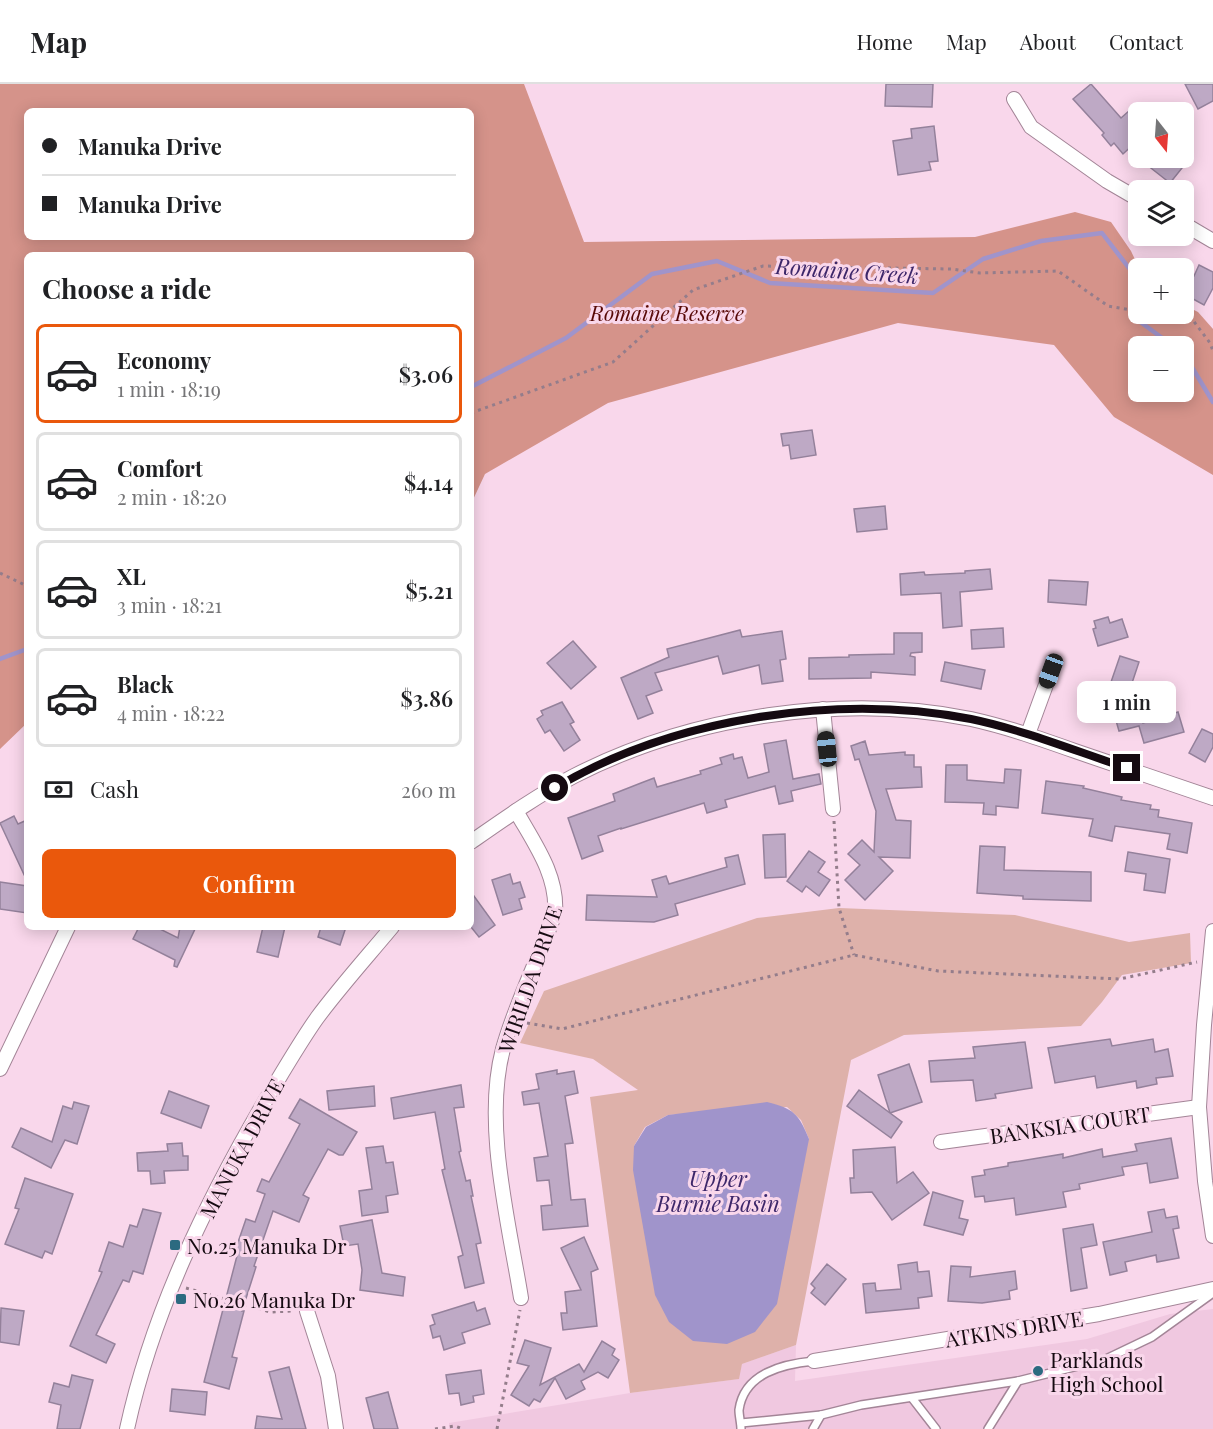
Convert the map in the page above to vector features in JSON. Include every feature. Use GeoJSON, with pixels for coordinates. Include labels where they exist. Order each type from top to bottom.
{"type":"FeatureCollection","features":[{"type":"Feature","properties":{"kind":"street"},"geometry":{"type":"LineString","coordinates":[[1014,99],[1031,127],[1128,193]]}},
{"type":"Feature","properties":{"kind":"street"},"geometry":{"type":"LineString","coordinates":[[1194,230],[1213,241]]}},
{"type":"Feature","properties":{"kind":"street"},"geometry":{"type":"LineString","coordinates":[[1028,734],[1051,671]]}},
{"type":"Feature","properties":{"kind":"street"},"geometry":{"type":"LineString","coordinates":[[823,709],[833,809]]}},
{"type":"Feature","properties":{"kind":"street"},"geometry":{"type":"LineString","coordinates":[[474,840],[516,811],[584,772],[624,754],[682,734],[730,723],[823,709],[909,710],[971,719],[1028,734],[1213,798]]}},
{"type":"Feature","properties":{"kind":"street","name":"WIRILDA DRIVE"},"geometry":{"type":"LineString","coordinates":[[516,811],[550,872],[556,896],[555,913],[512,1020],[503,1051],[495,1094],[496,1143],[521,1298]]}},
{"type":"Feature","properties":{"kind":"street"},"geometry":{"type":"LineString","coordinates":[[0,1070],[67,930]]}},
{"type":"Feature","properties":{"kind":"street","name":"MANUKA DRIVE"},"geometry":{"type":"LineString","coordinates":[[127,1429],[132,1407],[173,1284],[214,1193],[288,1063],[317,1018],[390,930]]}},
{"type":"Feature","properties":{"kind":"street"},"geometry":{"type":"LineString","coordinates":[[1213,931],[1199,1107],[1205,1181],[1213,1236]]}},
{"type":"Feature","properties":{"kind":"street","name":"BANKSIA COURT"},"geometry":{"type":"LineString","coordinates":[[941,1142],[1199,1107]]}},
{"type":"Feature","properties":{"kind":"street","name":"ATKINS DRIVE"},"geometry":{"type":"LineString","coordinates":[[814,1361],[1100,1314],[1213,1291]]}},
{"type":"Feature","properties":{"kind":"street"},"geometry":{"type":"LineString","coordinates":[[307,1311],[328,1376],[336,1429]]}},
{"type":"Feature","properties":{"kind":"lane"},"geometry":{"type":"LineString","coordinates":[[814,1361],[772,1369],[754,1380],[745,1393],[739,1410],[741,1426],[821,1415],[861,1405],[1018,1381],[1106,1359],[1152,1337],[1213,1291]]}},
{"type":"Feature","properties":{"kind":"lane"},"geometry":{"type":"LineString","coordinates":[[988,1429],[1018,1381]]}},
{"type":"Feature","properties":{"kind":"lane"},"geometry":{"type":"LineString","coordinates":[[912,1398],[936,1429]]}},
{"type":"Feature","properties":{"kind":"lane"},"geometry":{"type":"LineString","coordinates":[[813,1429],[821,1415]]}},
{"type":"Feature","properties":{"kind":"path"},"geometry":{"type":"LineString","coordinates":[[474,412],[613,362],[693,290],[763,266],[951,269],[980,273],[1058,272],[1108,306],[1128,309]]}},
{"type":"Feature","properties":{"kind":"path"},"geometry":{"type":"LineString","coordinates":[[1194,321],[1213,351]]}},
{"type":"Feature","properties":{"kind":"path"},"geometry":{"type":"LineString","coordinates":[[0,573],[24,585]]}},
{"type":"Feature","properties":{"kind":"path"},"geometry":{"type":"LineString","coordinates":[[833,809],[835,872],[839,908],[854,955]]}},
{"type":"Feature","properties":{"kind":"path"},"geometry":{"type":"LineString","coordinates":[[512,1020],[562,1029],[854,955],[938,971],[1120,979],[1210,959]]}},
{"type":"Feature","properties":{"kind":"path"},"geometry":{"type":"LineString","coordinates":[[173,1284],[270,1312],[307,1311]]}},
{"type":"Feature","properties":{"kind":"path"},"geometry":{"type":"LineString","coordinates":[[497,1429],[518,1328],[521,1298]]}},
{"type":"Feature","properties":{"kind":"path"},"geometry":{"type":"LineString","coordinates":[[435,1429],[455,1426],[463,1429]]}},
{"type":"Feature","properties":{"kind":"shaded area"},"geometry":{"type":"Polygon","coordinates":[[[839,908],[1015,915],[1129,942],[1190,933],[1191,963],[1122,975],[1081,1026],[904,1035],[851,1060],[796,1345],[742,1364],[739,1379],[630,1393],[590,1097],[638,1090],[593,1059],[520,1043],[544,991],[757,918],[839,908]],[[787,1107],[668,1115],[645,1127],[634,1146],[809,1139],[801,1120],[787,1107]]]}},
{"type":"Feature","properties":{"kind":"shaded area","name":"Parklands High School"},"geometry":{"type":"Polygon","coordinates":[[[1213,1309],[1213,1429],[449,1429],[449,1423],[630,1393],[738,1379],[742,1364],[796,1345],[795,1381],[1087,1339],[1170,1314],[1213,1309]]]}},
{"type":"Feature","properties":{"kind":"green space","name":"Romaine Reserve"},"geometry":{"type":"Polygon","coordinates":[[[0,84],[524,84],[584,242],[975,237],[1075,212],[1111,222],[1134,258],[1128,258],[1128,324],[1194,324],[1194,310],[1213,329],[1213,475],[1114,417],[1054,345],[898,323],[608,403],[485,474],[474,498],[474,252],[24,252],[24,726],[0,749],[0,84]]]}},
{"type":"Feature","properties":{"kind":"water","name":"Upper Burnie Basin"},"geometry":{"type":"Polygon","coordinates":[[[767,1102],[794,1113],[802,1123],[809,1139],[777,1304],[755,1332],[727,1344],[693,1341],[669,1322],[655,1295],[633,1170],[634,1146],[646,1127],[668,1115],[767,1102]]]}},
{"type":"Feature","properties":{"kind":"building"},"geometry":{"type":"Polygon","coordinates":[[[886,84],[933,84],[932,107],[885,106],[886,84]]]}},
{"type":"Feature","properties":{"kind":"building"},"geometry":{"type":"Polygon","coordinates":[[[1091,84],[1121,118],[1128,112],[1128,149],[1123,154],[1114,143],[1111,146],[1102,135],[1104,133],[1073,99],[1091,84]]]}},
{"type":"Feature","properties":{"kind":"building"},"geometry":{"type":"Polygon","coordinates":[[[1185,84],[1213,84],[1213,101],[1198,109],[1185,84]]]}},
{"type":"Feature","properties":{"kind":"building"},"geometry":{"type":"Polygon","coordinates":[[[934,126],[938,161],[929,162],[931,170],[898,175],[893,141],[912,138],[911,129],[934,126]]]}},
{"type":"Feature","properties":{"kind":"building"},"geometry":{"type":"Polygon","coordinates":[[[1151,168],[1182,168],[1172,180],[1166,180],[1151,168]]]}},
{"type":"Feature","properties":{"kind":"building"},"geometry":{"type":"Polygon","coordinates":[[[1199,265],[1213,272],[1213,288],[1204,305],[1194,300],[1194,276],[1199,265]]]}},
{"type":"Feature","properties":{"kind":"building"},"geometry":{"type":"Polygon","coordinates":[[[812,430],[816,455],[791,459],[789,445],[783,446],[781,434],[812,430]]]}},
{"type":"Feature","properties":{"kind":"building"},"geometry":{"type":"Polygon","coordinates":[[[885,506],[887,529],[857,532],[854,509],[885,506]]]}},
{"type":"Feature","properties":{"kind":"building"},"geometry":{"type":"Polygon","coordinates":[[[990,569],[992,589],[960,592],[962,626],[943,628],[941,593],[901,595],[900,574],[965,573],[965,571],[990,569]]]}},
{"type":"Feature","properties":{"kind":"building"},"geometry":{"type":"Polygon","coordinates":[[[1049,580],[1088,582],[1086,605],[1048,602],[1049,580]]]}},
{"type":"Feature","properties":{"kind":"building"},"geometry":{"type":"Polygon","coordinates":[[[1108,617],[1110,623],[1122,619],[1128,637],[1098,646],[1093,629],[1096,628],[1094,621],[1108,617]]]}},
{"type":"Feature","properties":{"kind":"building"},"geometry":{"type":"Polygon","coordinates":[[[1003,628],[1004,647],[972,649],[971,630],[1003,628]]]}},
{"type":"Feature","properties":{"kind":"building"},"geometry":{"type":"Polygon","coordinates":[[[740,630],[742,637],[782,631],[786,659],[780,660],[783,681],[762,684],[759,665],[723,674],[718,656],[655,673],[662,690],[646,696],[653,713],[638,719],[621,678],[669,657],[667,649],[740,630]]]}},
{"type":"Feature","properties":{"kind":"building"},"geometry":{"type":"Polygon","coordinates":[[[894,633],[922,633],[922,652],[911,653],[910,656],[915,657],[915,675],[871,672],[871,678],[809,679],[809,658],[894,654],[894,633]]]}},
{"type":"Feature","properties":{"kind":"building"},"geometry":{"type":"Polygon","coordinates":[[[573,641],[596,667],[571,689],[547,663],[573,641]]]}},
{"type":"Feature","properties":{"kind":"building"},"geometry":{"type":"Polygon","coordinates":[[[1120,656],[1139,662],[1129,692],[1110,685],[1120,656]]]}},
{"type":"Feature","properties":{"kind":"building"},"geometry":{"type":"Polygon","coordinates":[[[945,662],[985,670],[981,689],[941,681],[945,662]]]}},
{"type":"Feature","properties":{"kind":"building"},"geometry":{"type":"Polygon","coordinates":[[[562,702],[574,722],[570,724],[580,740],[564,751],[550,730],[545,733],[537,719],[543,715],[541,711],[562,702]]]}},
{"type":"Feature","properties":{"kind":"building"},"geometry":{"type":"Polygon","coordinates":[[[1140,710],[1143,723],[1178,712],[1184,732],[1144,743],[1139,726],[1119,731],[1115,717],[1140,710]]]}},
{"type":"Feature","properties":{"kind":"building"},"geometry":{"type":"Polygon","coordinates":[[[1202,729],[1213,734],[1213,747],[1205,762],[1189,753],[1202,729]]]}},
{"type":"Feature","properties":{"kind":"building"},"geometry":{"type":"Polygon","coordinates":[[[786,740],[793,779],[819,774],[821,784],[791,791],[793,801],[779,804],[775,786],[725,800],[727,807],[707,813],[704,803],[621,828],[598,836],[603,851],[582,859],[568,818],[615,801],[613,794],[654,778],[657,787],[701,774],[700,771],[722,764],[720,758],[733,754],[734,759],[742,757],[748,778],[769,772],[764,744],[786,740]]]}},
{"type":"Feature","properties":{"kind":"building"},"geometry":{"type":"Polygon","coordinates":[[[865,741],[869,755],[905,752],[905,755],[914,755],[914,767],[921,767],[922,787],[886,789],[896,820],[911,821],[910,858],[879,857],[893,871],[865,900],[845,880],[860,865],[848,854],[862,840],[874,852],[876,811],[859,759],[855,760],[851,746],[865,741]]]}},
{"type":"Feature","properties":{"kind":"building"},"geometry":{"type":"Polygon","coordinates":[[[946,765],[967,765],[967,780],[1004,783],[1005,769],[1021,770],[1018,808],[996,806],[996,815],[983,814],[984,803],[945,802],[946,765]]]}},
{"type":"Feature","properties":{"kind":"building"},"geometry":{"type":"Polygon","coordinates":[[[1046,781],[1084,786],[1083,788],[1122,797],[1121,800],[1151,805],[1150,809],[1159,810],[1158,817],[1192,823],[1187,853],[1167,849],[1170,834],[1115,826],[1112,841],[1089,836],[1093,819],[1042,813],[1046,781]]]}},
{"type":"Feature","properties":{"kind":"building"},"geometry":{"type":"Polygon","coordinates":[[[14,816],[18,824],[24,821],[24,875],[0,823],[14,816]]]}},
{"type":"Feature","properties":{"kind":"building"},"geometry":{"type":"Polygon","coordinates":[[[785,834],[786,877],[765,878],[763,835],[785,834]]]}},
{"type":"Feature","properties":{"kind":"building"},"geometry":{"type":"Polygon","coordinates":[[[980,846],[1005,847],[1004,870],[1091,872],[1091,901],[1023,899],[1023,896],[977,893],[980,846]]]}},
{"type":"Feature","properties":{"kind":"building"},"geometry":{"type":"Polygon","coordinates":[[[809,851],[825,862],[818,872],[830,880],[819,896],[806,886],[802,892],[787,881],[809,851]]]}},
{"type":"Feature","properties":{"kind":"building"},"geometry":{"type":"Polygon","coordinates":[[[1128,852],[1170,859],[1165,893],[1144,890],[1146,874],[1125,871],[1128,852]]]}},
{"type":"Feature","properties":{"kind":"building"},"geometry":{"type":"Polygon","coordinates":[[[738,855],[745,884],[675,904],[678,915],[654,922],[586,920],[587,895],[657,897],[652,880],[666,876],[669,884],[727,867],[725,858],[738,855]]]}},
{"type":"Feature","properties":{"kind":"building"},"geometry":{"type":"Polygon","coordinates":[[[510,874],[513,884],[520,882],[525,897],[519,899],[522,909],[503,915],[492,880],[510,874]]]}},
{"type":"Feature","properties":{"kind":"building"},"geometry":{"type":"Polygon","coordinates":[[[0,882],[24,886],[24,913],[0,909],[0,882]]]}},
{"type":"Feature","properties":{"kind":"building"},"geometry":{"type":"Polygon","coordinates":[[[474,896],[495,925],[479,937],[473,930],[474,896]]]}},
{"type":"Feature","properties":{"kind":"building"},"geometry":{"type":"Polygon","coordinates":[[[138,930],[162,930],[178,938],[179,930],[195,930],[177,967],[174,966],[175,960],[133,939],[138,930]]]}},
{"type":"Feature","properties":{"kind":"building"},"geometry":{"type":"Polygon","coordinates":[[[262,930],[284,930],[278,957],[257,952],[262,930]]]}},
{"type":"Feature","properties":{"kind":"building"},"geometry":{"type":"Polygon","coordinates":[[[320,930],[345,930],[340,945],[318,937],[320,930]]]}},
{"type":"Feature","properties":{"kind":"building"},"geometry":{"type":"Polygon","coordinates":[[[1110,1039],[1112,1046],[1153,1039],[1155,1052],[1168,1049],[1173,1076],[1156,1078],[1157,1084],[1137,1088],[1136,1081],[1097,1088],[1095,1076],[1055,1083],[1048,1048],[1110,1039]]]}},
{"type":"Feature","properties":{"kind":"building"},"geometry":{"type":"Polygon","coordinates":[[[1025,1042],[1032,1088],[995,1094],[996,1098],[976,1101],[973,1080],[931,1082],[929,1061],[975,1058],[973,1047],[1025,1042]]]}},
{"type":"Feature","properties":{"kind":"building"},"geometry":{"type":"Polygon","coordinates":[[[909,1064],[922,1102],[890,1113],[878,1075],[909,1064]]]}},
{"type":"Feature","properties":{"kind":"building"},"geometry":{"type":"Polygon","coordinates":[[[557,1070],[557,1074],[574,1071],[578,1093],[565,1096],[573,1143],[565,1144],[571,1200],[585,1199],[588,1226],[543,1230],[541,1206],[552,1205],[549,1180],[537,1181],[534,1158],[548,1156],[539,1103],[524,1105],[522,1092],[539,1089],[536,1074],[557,1070]]]}},
{"type":"Feature","properties":{"kind":"building"},"geometry":{"type":"Polygon","coordinates":[[[461,1085],[464,1107],[454,1108],[461,1151],[459,1152],[466,1181],[470,1180],[481,1243],[476,1244],[484,1283],[465,1288],[458,1257],[463,1255],[442,1170],[445,1169],[435,1112],[394,1119],[391,1098],[461,1085]]]}},
{"type":"Feature","properties":{"kind":"building"},"geometry":{"type":"Polygon","coordinates":[[[374,1086],[375,1106],[329,1110],[327,1091],[374,1086]]]}},
{"type":"Feature","properties":{"kind":"building"},"geometry":{"type":"Polygon","coordinates":[[[859,1090],[902,1122],[891,1138],[847,1106],[859,1090]]]}},
{"type":"Feature","properties":{"kind":"building"},"geometry":{"type":"Polygon","coordinates":[[[169,1091],[209,1106],[201,1128],[161,1113],[169,1091]]]}},
{"type":"Feature","properties":{"kind":"building"},"geometry":{"type":"Polygon","coordinates":[[[300,1099],[357,1132],[343,1155],[328,1149],[303,1195],[309,1198],[299,1222],[273,1211],[254,1266],[256,1267],[242,1311],[244,1311],[232,1357],[237,1358],[229,1389],[204,1382],[238,1252],[235,1251],[246,1219],[255,1222],[265,1194],[257,1191],[262,1179],[269,1182],[300,1124],[289,1118],[300,1099]]]}},
{"type":"Feature","properties":{"kind":"building"},"geometry":{"type":"Polygon","coordinates":[[[74,1102],[89,1106],[77,1144],[65,1140],[51,1168],[12,1147],[21,1128],[52,1142],[63,1106],[72,1109],[74,1102]]]}},
{"type":"Feature","properties":{"kind":"building"},"geometry":{"type":"Polygon","coordinates":[[[1171,1138],[1178,1178],[1150,1183],[1147,1163],[1122,1167],[1124,1175],[1079,1184],[1080,1189],[1063,1192],[1066,1207],[1016,1215],[1014,1198],[985,1202],[984,1196],[975,1197],[972,1177],[985,1175],[984,1170],[1008,1166],[1008,1163],[1063,1154],[1063,1158],[1102,1149],[1103,1157],[1137,1151],[1135,1144],[1171,1138]]]}},
{"type":"Feature","properties":{"kind":"building"},"geometry":{"type":"Polygon","coordinates":[[[182,1143],[183,1156],[188,1156],[188,1170],[164,1171],[165,1183],[151,1184],[150,1171],[138,1171],[137,1153],[168,1151],[167,1144],[182,1143]]]}},
{"type":"Feature","properties":{"kind":"building"},"geometry":{"type":"Polygon","coordinates":[[[383,1146],[386,1163],[393,1162],[398,1194],[386,1196],[388,1212],[362,1216],[359,1191],[372,1189],[366,1148],[383,1146]]]}},
{"type":"Feature","properties":{"kind":"building"},"geometry":{"type":"Polygon","coordinates":[[[895,1147],[897,1183],[913,1172],[929,1193],[892,1220],[872,1192],[851,1193],[850,1178],[854,1178],[853,1150],[895,1147]]]}},
{"type":"Feature","properties":{"kind":"building"},"geometry":{"type":"Polygon","coordinates":[[[25,1178],[73,1194],[52,1254],[45,1251],[42,1258],[5,1244],[19,1209],[15,1208],[25,1178]]]}},
{"type":"Feature","properties":{"kind":"building"},"geometry":{"type":"Polygon","coordinates":[[[933,1192],[963,1201],[959,1218],[968,1220],[963,1235],[924,1225],[933,1192]]]}},
{"type":"Feature","properties":{"kind":"building"},"geometry":{"type":"Polygon","coordinates":[[[143,1209],[161,1213],[143,1274],[133,1271],[129,1282],[123,1280],[96,1335],[115,1344],[106,1363],[70,1346],[102,1272],[99,1271],[109,1242],[123,1247],[130,1225],[137,1227],[143,1209]]]}},
{"type":"Feature","properties":{"kind":"building"},"geometry":{"type":"Polygon","coordinates":[[[1164,1209],[1166,1218],[1177,1216],[1179,1228],[1173,1229],[1179,1258],[1157,1262],[1156,1255],[1125,1262],[1127,1271],[1110,1275],[1103,1242],[1152,1232],[1148,1212],[1164,1209]]]}},
{"type":"Feature","properties":{"kind":"building"},"geometry":{"type":"Polygon","coordinates":[[[372,1220],[382,1273],[405,1277],[403,1296],[360,1290],[362,1270],[358,1244],[344,1246],[340,1226],[372,1220]]]}},
{"type":"Feature","properties":{"kind":"building"},"geometry":{"type":"Polygon","coordinates":[[[1093,1224],[1097,1245],[1081,1248],[1087,1288],[1071,1291],[1063,1229],[1093,1224]]]}},
{"type":"Feature","properties":{"kind":"building"},"geometry":{"type":"Polygon","coordinates":[[[584,1237],[598,1269],[591,1272],[597,1326],[563,1330],[561,1313],[567,1313],[565,1292],[581,1290],[561,1248],[584,1237]]]}},
{"type":"Feature","properties":{"kind":"building"},"geometry":{"type":"Polygon","coordinates":[[[917,1262],[918,1272],[929,1271],[932,1296],[918,1298],[919,1308],[866,1313],[863,1284],[875,1283],[876,1291],[901,1289],[898,1265],[917,1262]]]}},
{"type":"Feature","properties":{"kind":"building"},"geometry":{"type":"Polygon","coordinates":[[[827,1264],[846,1279],[825,1305],[811,1293],[815,1288],[811,1284],[827,1264]]]}},
{"type":"Feature","properties":{"kind":"building"},"geometry":{"type":"Polygon","coordinates":[[[951,1266],[971,1267],[970,1277],[1015,1271],[1017,1289],[1009,1291],[1010,1299],[982,1303],[948,1301],[951,1266]]]}},
{"type":"Feature","properties":{"kind":"building"},"geometry":{"type":"Polygon","coordinates":[[[474,1302],[477,1311],[485,1308],[490,1324],[462,1333],[465,1343],[444,1350],[440,1336],[433,1338],[430,1326],[435,1324],[432,1315],[474,1302]]]}},
{"type":"Feature","properties":{"kind":"building"},"geometry":{"type":"Polygon","coordinates":[[[1,1308],[24,1311],[19,1345],[0,1342],[1,1308]]]}},
{"type":"Feature","properties":{"kind":"building"},"geometry":{"type":"Polygon","coordinates":[[[525,1340],[551,1348],[540,1385],[579,1364],[584,1372],[602,1341],[615,1349],[612,1355],[619,1360],[608,1378],[598,1372],[581,1381],[585,1389],[566,1399],[555,1378],[540,1402],[534,1399],[529,1406],[511,1395],[529,1366],[517,1363],[525,1340]]]}},
{"type":"Feature","properties":{"kind":"building"},"geometry":{"type":"Polygon","coordinates":[[[289,1367],[306,1429],[255,1429],[257,1416],[282,1419],[269,1372],[289,1367]]]}},
{"type":"Feature","properties":{"kind":"building"},"geometry":{"type":"Polygon","coordinates":[[[481,1370],[484,1394],[473,1396],[474,1402],[461,1405],[459,1393],[449,1394],[446,1375],[481,1370]]]}},
{"type":"Feature","properties":{"kind":"building"},"geometry":{"type":"Polygon","coordinates":[[[72,1375],[93,1380],[80,1429],[57,1429],[61,1405],[49,1402],[54,1383],[69,1387],[72,1375]]]}},
{"type":"Feature","properties":{"kind":"building"},"geometry":{"type":"Polygon","coordinates":[[[172,1389],[207,1392],[205,1415],[170,1411],[172,1389]]]}},
{"type":"Feature","properties":{"kind":"building"},"geometry":{"type":"Polygon","coordinates":[[[388,1392],[398,1429],[374,1429],[366,1398],[388,1392]]]}},
{"type":"Feature","properties":{"kind":"waterway","name":"Romaine Creek"},"geometry":{"type":"LineString","coordinates":[[474,385],[566,338],[652,274],[717,261],[770,283],[933,293],[983,259],[1041,241],[1102,233],[1132,272],[1131,315],[1159,336]]}},
{"type":"Feature","properties":{"kind":"waterway","name":"Romaine Creek"},"geometry":{"type":"LineString","coordinates":[[1194,371],[1213,402]]}},
{"type":"Feature","properties":{"kind":"waterway","name":"Romaine Creek"},"geometry":{"type":"LineString","coordinates":[[0,659],[24,650]]}},
{"type":"Feature","properties":{"kind":"place","name":"No.25 Manuka Dr"},"geometry":{"type":"Point","coordinates":[175,1245]}},
{"type":"Feature","properties":{"kind":"place","name":"No.26 Manuka Dr"},"geometry":{"type":"Point","coordinates":[181,1299]}},
{"type":"Feature","properties":{"kind":"place","name":"Parklands High School"},"geometry":{"type":"Point","coordinates":[1038,1371]}},
{"type":"Feature","properties":{"kind":"route"},"geometry":{"type":"LineString","coordinates":[[555,788],[624,754],[682,734],[730,723],[823,709],[909,710],[971,719],[1028,734],[1127,768]]}}]}
